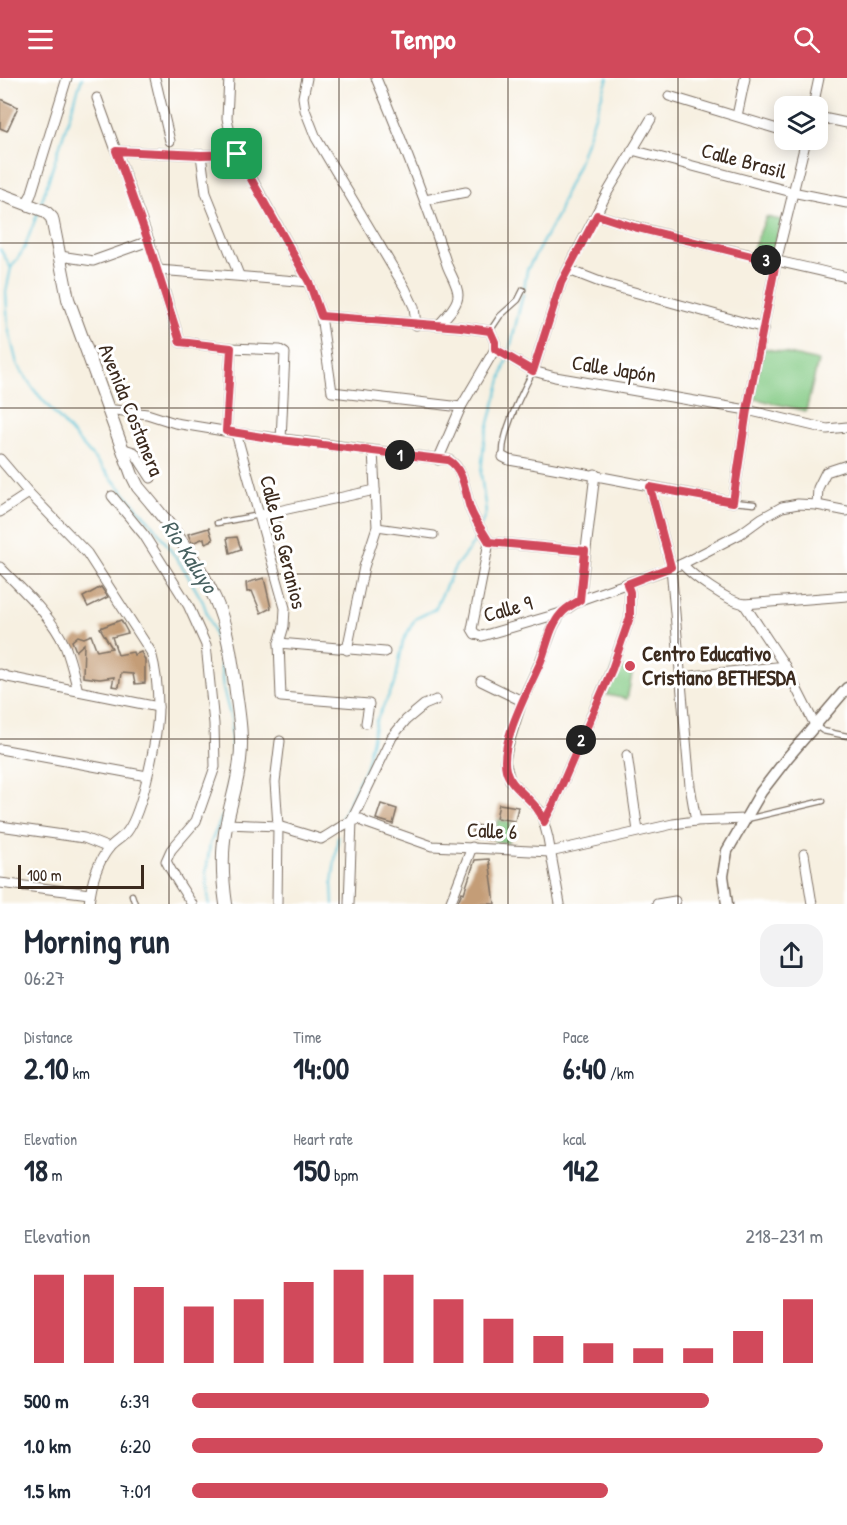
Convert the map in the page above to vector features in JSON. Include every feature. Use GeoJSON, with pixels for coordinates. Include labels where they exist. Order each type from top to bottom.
{"type":"FeatureCollection","features":[{"type":"Feature","properties":{"kind":"main road","name":"Avenida Costanera"},"geometry":{"type":"LineString","coordinates":[[0,194],[45,211],[52,218],[68,299],[121,448],[138,487],[200,570],[216,600],[226,634],[238,712],[241,757],[223,846],[226,904]]}},
{"type":"Feature","properties":{"kind":"street"},"geometry":{"type":"LineString","coordinates":[[29,204],[68,78]]}},
{"type":"Feature","properties":{"kind":"street"},"geometry":{"type":"LineString","coordinates":[[155,78],[170,141]]}},
{"type":"Feature","properties":{"kind":"street"},"geometry":{"type":"LineString","coordinates":[[229,78],[227,118],[232,143],[309,282],[321,316],[332,392],[461,407]]}},
{"type":"Feature","properties":{"kind":"street"},"geometry":{"type":"LineString","coordinates":[[307,78],[303,97],[316,138],[405,288],[414,307],[416,325]]}},
{"type":"Feature","properties":{"kind":"street"},"geometry":{"type":"LineString","coordinates":[[376,78],[425,200],[447,266],[458,291],[458,298],[454,306],[438,325]]}},
{"type":"Feature","properties":{"kind":"street"},"geometry":{"type":"LineString","coordinates":[[737,116],[745,78]]}},
{"type":"Feature","properties":{"kind":"street"},"geometry":{"type":"LineString","coordinates":[[815,96],[819,78]]}},
{"type":"Feature","properties":{"kind":"street"},"geometry":{"type":"LineString","coordinates":[[669,96],[774,128]]}},
{"type":"Feature","properties":{"kind":"street"},"geometry":{"type":"LineString","coordinates":[[97,98],[158,270],[180,342],[231,348],[264,348],[285,353],[281,440]]}},
{"type":"Feature","properties":{"kind":"street"},"geometry":{"type":"LineString","coordinates":[[531,369],[561,283],[651,119]]}},
{"type":"Feature","properties":{"kind":"street"},"geometry":{"type":"LineString","coordinates":[[828,119],[847,123]]}},
{"type":"Feature","properties":{"kind":"street","name":"Calle Brasil"},"geometry":{"type":"LineString","coordinates":[[632,150],[792,192],[847,203]]}},
{"type":"Feature","properties":{"kind":"street"},"geometry":{"type":"LineString","coordinates":[[503,457],[733,502],[747,410],[776,262],[803,150]]}},
{"type":"Feature","properties":{"kind":"street"},"geometry":{"type":"LineString","coordinates":[[116,151],[201,155],[237,154]]}},
{"type":"Feature","properties":{"kind":"street"},"geometry":{"type":"LineString","coordinates":[[201,155],[206,193],[239,275]]}},
{"type":"Feature","properties":{"kind":"street"},"geometry":{"type":"LineString","coordinates":[[425,200],[466,192]]}},
{"type":"Feature","properties":{"kind":"street"},"geometry":{"type":"LineString","coordinates":[[597,215],[634,227],[847,277]]}},
{"type":"Feature","properties":{"kind":"street"},"geometry":{"type":"LineString","coordinates":[[60,256],[93,261],[148,241]]}},
{"type":"Feature","properties":{"kind":"street"},"geometry":{"type":"LineString","coordinates":[[158,270],[309,282]]}},
{"type":"Feature","properties":{"kind":"street"},"geometry":{"type":"LineString","coordinates":[[569,270],[605,284],[764,328]]}},
{"type":"Feature","properties":{"kind":"street"},"geometry":{"type":"LineString","coordinates":[[321,316],[490,331],[499,351],[461,407],[438,460]]}},
{"type":"Feature","properties":{"kind":"street","name":"Calle Los Geranios"},"geometry":{"type":"LineString","coordinates":[[231,348],[231,432],[260,515],[285,608],[284,626],[279,643],[281,697],[369,704],[366,723]]}},
{"type":"Feature","properties":{"kind":"street","name":"Calle Japón"},"geometry":{"type":"LineString","coordinates":[[499,351],[531,369],[555,377],[747,410],[827,429],[847,427]]}},
{"type":"Feature","properties":{"kind":"street"},"geometry":{"type":"LineString","coordinates":[[107,409],[147,414],[175,423],[281,440],[452,461],[468,494],[470,508],[489,542],[585,551]]}},
{"type":"Feature","properties":{"kind":"street"},"geometry":{"type":"LineString","coordinates":[[121,448],[134,452],[151,477]]}},
{"type":"Feature","properties":{"kind":"street"},"geometry":{"type":"LineString","coordinates":[[346,650],[364,567],[377,527],[373,451]]}},
{"type":"Feature","properties":{"kind":"street"},"geometry":{"type":"LineString","coordinates":[[0,459],[29,494],[87,553],[151,652],[156,669],[158,707],[147,776],[133,820],[127,832],[109,848],[100,864],[90,899],[0,883]]}},
{"type":"Feature","properties":{"kind":"street"},"geometry":{"type":"LineString","coordinates":[[817,505],[818,488],[826,472],[847,465]]}},
{"type":"Feature","properties":{"kind":"street"},"geometry":{"type":"LineString","coordinates":[[580,600],[595,474]]}},
{"type":"Feature","properties":{"kind":"street"},"geometry":{"type":"LineString","coordinates":[[650,487],[671,567],[690,786],[696,821]]}},
{"type":"Feature","properties":{"kind":"street"},"geometry":{"type":"LineString","coordinates":[[260,515],[375,490]]}},
{"type":"Feature","properties":{"kind":"street"},"geometry":{"type":"LineString","coordinates":[[0,512],[29,494]]}},
{"type":"Feature","properties":{"kind":"street"},"geometry":{"type":"LineString","coordinates":[[112,496],[144,535],[188,605],[206,645],[215,735],[215,767],[196,821],[171,850],[166,861],[192,904]]}},
{"type":"Feature","properties":{"kind":"street","name":"Calle 9"},"geometry":{"type":"LineString","coordinates":[[489,542],[472,629],[475,634],[482,636],[561,613],[580,600],[629,588],[740,534],[782,507],[798,504],[817,505],[847,511]]}},
{"type":"Feature","properties":{"kind":"street"},"geometry":{"type":"LineString","coordinates":[[377,527],[434,535]]}},
{"type":"Feature","properties":{"kind":"street"},"geometry":{"type":"LineString","coordinates":[[682,564],[691,573],[735,602],[744,604],[847,596]]}},
{"type":"Feature","properties":{"kind":"street"},"geometry":{"type":"LineString","coordinates":[[0,567],[41,610],[59,637],[69,657],[78,691]]}},
{"type":"Feature","properties":{"kind":"street"},"geometry":{"type":"LineString","coordinates":[[544,822],[612,669],[630,617],[629,588]]}},
{"type":"Feature","properties":{"kind":"street"},"geometry":{"type":"LineString","coordinates":[[744,604],[785,666],[815,725]]}},
{"type":"Feature","properties":{"kind":"street"},"geometry":{"type":"LineString","coordinates":[[560,904],[541,812],[510,780],[505,761],[522,701],[561,613]]}},
{"type":"Feature","properties":{"kind":"street"},"geometry":{"type":"LineString","coordinates":[[279,643],[386,652]]}},
{"type":"Feature","properties":{"kind":"street"},"geometry":{"type":"LineString","coordinates":[[682,677],[785,666]]}},
{"type":"Feature","properties":{"kind":"street"},"geometry":{"type":"LineString","coordinates":[[0,668],[4,676],[0,686]]}},
{"type":"Feature","properties":{"kind":"street"},"geometry":{"type":"LineString","coordinates":[[4,676],[158,707]]}},
{"type":"Feature","properties":{"kind":"street"},"geometry":{"type":"LineString","coordinates":[[482,681],[522,701]]}},
{"type":"Feature","properties":{"kind":"street"},"geometry":{"type":"LineString","coordinates":[[727,904],[723,876],[727,851],[761,792],[847,688]]}},
{"type":"Feature","properties":{"kind":"street"},"geometry":{"type":"LineString","coordinates":[[349,904],[350,821],[392,737],[406,720],[424,705],[436,700]]}},
{"type":"Feature","properties":{"kind":"street"},"geometry":{"type":"LineString","coordinates":[[277,904],[278,826],[275,782],[280,741]]}},
{"type":"Feature","properties":{"kind":"street"},"geometry":{"type":"LineString","coordinates":[[0,748],[147,776]]}},
{"type":"Feature","properties":{"kind":"street"},"geometry":{"type":"LineString","coordinates":[[627,754],[638,831]]}},
{"type":"Feature","properties":{"kind":"street","name":"Calle 6"},"geometry":{"type":"LineString","coordinates":[[350,821],[361,819],[432,846],[550,852],[638,831],[696,821],[745,819]]}},
{"type":"Feature","properties":{"kind":"street"},"geometry":{"type":"LineString","coordinates":[[226,824],[278,826],[321,839],[350,821]]}},
{"type":"Feature","properties":{"kind":"street"},"geometry":{"type":"LineString","coordinates":[[0,826],[84,838],[109,848]]}},
{"type":"Feature","properties":{"kind":"street"},"geometry":{"type":"LineString","coordinates":[[450,904],[472,847]]}},
{"type":"Feature","properties":{"kind":"street"},"geometry":{"type":"LineString","coordinates":[[804,854],[812,904]]}},
{"type":"Feature","properties":{"kind":"street"},"geometry":{"type":"LineString","coordinates":[[657,904],[675,901]]}},
{"type":"Feature","properties":{"kind":"lane"},"geometry":{"type":"LineString","coordinates":[[490,331],[500,316],[518,300],[523,290]]}},
{"type":"Feature","properties":{"kind":"lane"},"geometry":{"type":"LineString","coordinates":[[503,457],[504,441],[531,369]]}},
{"type":"Feature","properties":{"kind":"lane"},"geometry":{"type":"LineString","coordinates":[[733,502],[754,504]]}},
{"type":"Feature","properties":{"kind":"lane"},"geometry":{"type":"LineString","coordinates":[[217,523],[260,515]]}},
{"type":"Feature","properties":{"kind":"lane"},"geometry":{"type":"LineString","coordinates":[[815,725],[823,731],[847,736]]}},
{"type":"Feature","properties":{"kind":"lane"},"geometry":{"type":"LineString","coordinates":[[745,819],[823,801]]}},
{"type":"Feature","properties":{"kind":"lane"},"geometry":{"type":"LineString","coordinates":[[132,895],[135,904]]}},
{"type":"Feature","properties":{"kind":"green space"},"geometry":{"type":"Polygon","coordinates":[[[766,217],[782,220],[771,256],[752,252],[766,217]]]}},
{"type":"Feature","properties":{"kind":"green space"},"geometry":{"type":"Polygon","coordinates":[[[764,348],[818,361],[806,411],[752,398],[764,348]]]}},
{"type":"Feature","properties":{"kind":"green space"},"geometry":{"type":"Polygon","coordinates":[[[613,666],[633,670],[627,699],[607,695],[613,666]]]}},
{"type":"Feature","properties":{"kind":"green space"},"geometry":{"type":"Polygon","coordinates":[[[498,820],[511,822],[508,843],[494,841],[498,820]]]}},
{"type":"Feature","properties":{"kind":"building"},"geometry":{"type":"Polygon","coordinates":[[[0,99],[18,107],[7,131],[0,128],[0,99]]]}},
{"type":"Feature","properties":{"kind":"building"},"geometry":{"type":"Polygon","coordinates":[[[280,522],[283,536],[272,538],[270,525],[280,522]]]}},
{"type":"Feature","properties":{"kind":"building"},"geometry":{"type":"Polygon","coordinates":[[[209,528],[213,540],[205,543],[204,538],[192,543],[188,534],[209,528]]]}},
{"type":"Feature","properties":{"kind":"building"},"geometry":{"type":"Polygon","coordinates":[[[237,537],[241,549],[230,553],[227,538],[237,537]]]}},
{"type":"Feature","properties":{"kind":"building"},"geometry":{"type":"Polygon","coordinates":[[[264,578],[271,608],[261,613],[252,591],[247,592],[246,583],[264,578]]]}},
{"type":"Feature","properties":{"kind":"building"},"geometry":{"type":"Polygon","coordinates":[[[101,587],[108,597],[88,607],[83,597],[101,587]]]}},
{"type":"Feature","properties":{"kind":"building"},"geometry":{"type":"Polygon","coordinates":[[[121,620],[128,633],[112,637],[118,655],[133,652],[134,655],[141,652],[145,660],[145,683],[135,684],[133,674],[121,673],[119,687],[112,686],[114,677],[100,679],[83,677],[84,644],[76,651],[72,641],[78,636],[84,638],[91,635],[97,651],[112,648],[100,628],[121,620]]]}},
{"type":"Feature","properties":{"kind":"building"},"geometry":{"type":"Polygon","coordinates":[[[381,804],[397,809],[393,824],[376,819],[381,804]]]}},
{"type":"Feature","properties":{"kind":"building"},"geometry":{"type":"Polygon","coordinates":[[[499,804],[518,807],[515,821],[496,818],[499,804]]]}},
{"type":"Feature","properties":{"kind":"building"},"geometry":{"type":"Polygon","coordinates":[[[473,825],[492,827],[492,840],[472,838],[473,825]]]}},
{"type":"Feature","properties":{"kind":"building"},"geometry":{"type":"Polygon","coordinates":[[[489,859],[495,904],[457,904],[462,892],[464,893],[475,860],[489,859]]]}},
{"type":"Feature","properties":{"kind":"waterway"},"geometry":{"type":"LineString","coordinates":[[41,203],[82,78]]}},
{"type":"Feature","properties":{"kind":"waterway"},"geometry":{"type":"LineString","coordinates":[[524,289],[527,270],[558,214],[578,165],[608,78]]}},
{"type":"Feature","properties":{"kind":"waterway","name":"Rio Kaluyo"},"geometry":{"type":"LineString","coordinates":[[38,212],[24,249],[11,268],[6,292],[8,327],[17,364],[35,391],[156,529],[184,569],[203,602],[220,657],[223,688],[231,719],[232,757],[227,795]]}},
{"type":"Feature","properties":{"kind":"waterway"},"geometry":{"type":"LineString","coordinates":[[0,249],[11,268]]}},
{"type":"Feature","properties":{"kind":"waterway"},"geometry":{"type":"LineString","coordinates":[[509,353],[523,294]]}},
{"type":"Feature","properties":{"kind":"waterway"},"geometry":{"type":"LineString","coordinates":[[481,525],[486,512],[481,474],[484,441],[507,358]]}},
{"type":"Feature","properties":{"kind":"waterway"},"geometry":{"type":"LineString","coordinates":[[342,818],[366,766],[376,721],[395,683],[403,641],[415,619],[435,609],[455,567],[473,544],[479,530]]}},
{"type":"Feature","properties":{"kind":"waterway","name":"Rio Kaluyo"},"geometry":{"type":"LineString","coordinates":[[209,904],[206,872],[210,844],[223,815]]}},
{"type":"Feature","properties":{"kind":"waterway"},"geometry":{"type":"LineString","coordinates":[[333,904],[332,883],[338,837]]}},
{"type":"Feature","properties":{"kind":"place","name":"Centro Educativo Cristiano BETHESDA"},"geometry":{"type":"Point","coordinates":[630,666]}},
{"type":"Feature","properties":{"kind":"route"},"geometry":{"type":"LineString","coordinates":[[116,151],[201,155],[237,154],[309,282],[321,316],[490,331],[495,342],[495,349],[504,352],[533,371],[554,300],[597,215],[634,227],[776,262],[747,410],[733,502],[650,487],[671,567],[627,584],[630,592],[630,617],[612,669],[544,822],[541,812],[510,780],[505,761],[522,701],[553,627],[561,613],[580,600],[585,551],[489,542],[470,508],[468,494],[452,461],[226,431],[231,348],[180,342],[158,270],[116,151]]}}]}
